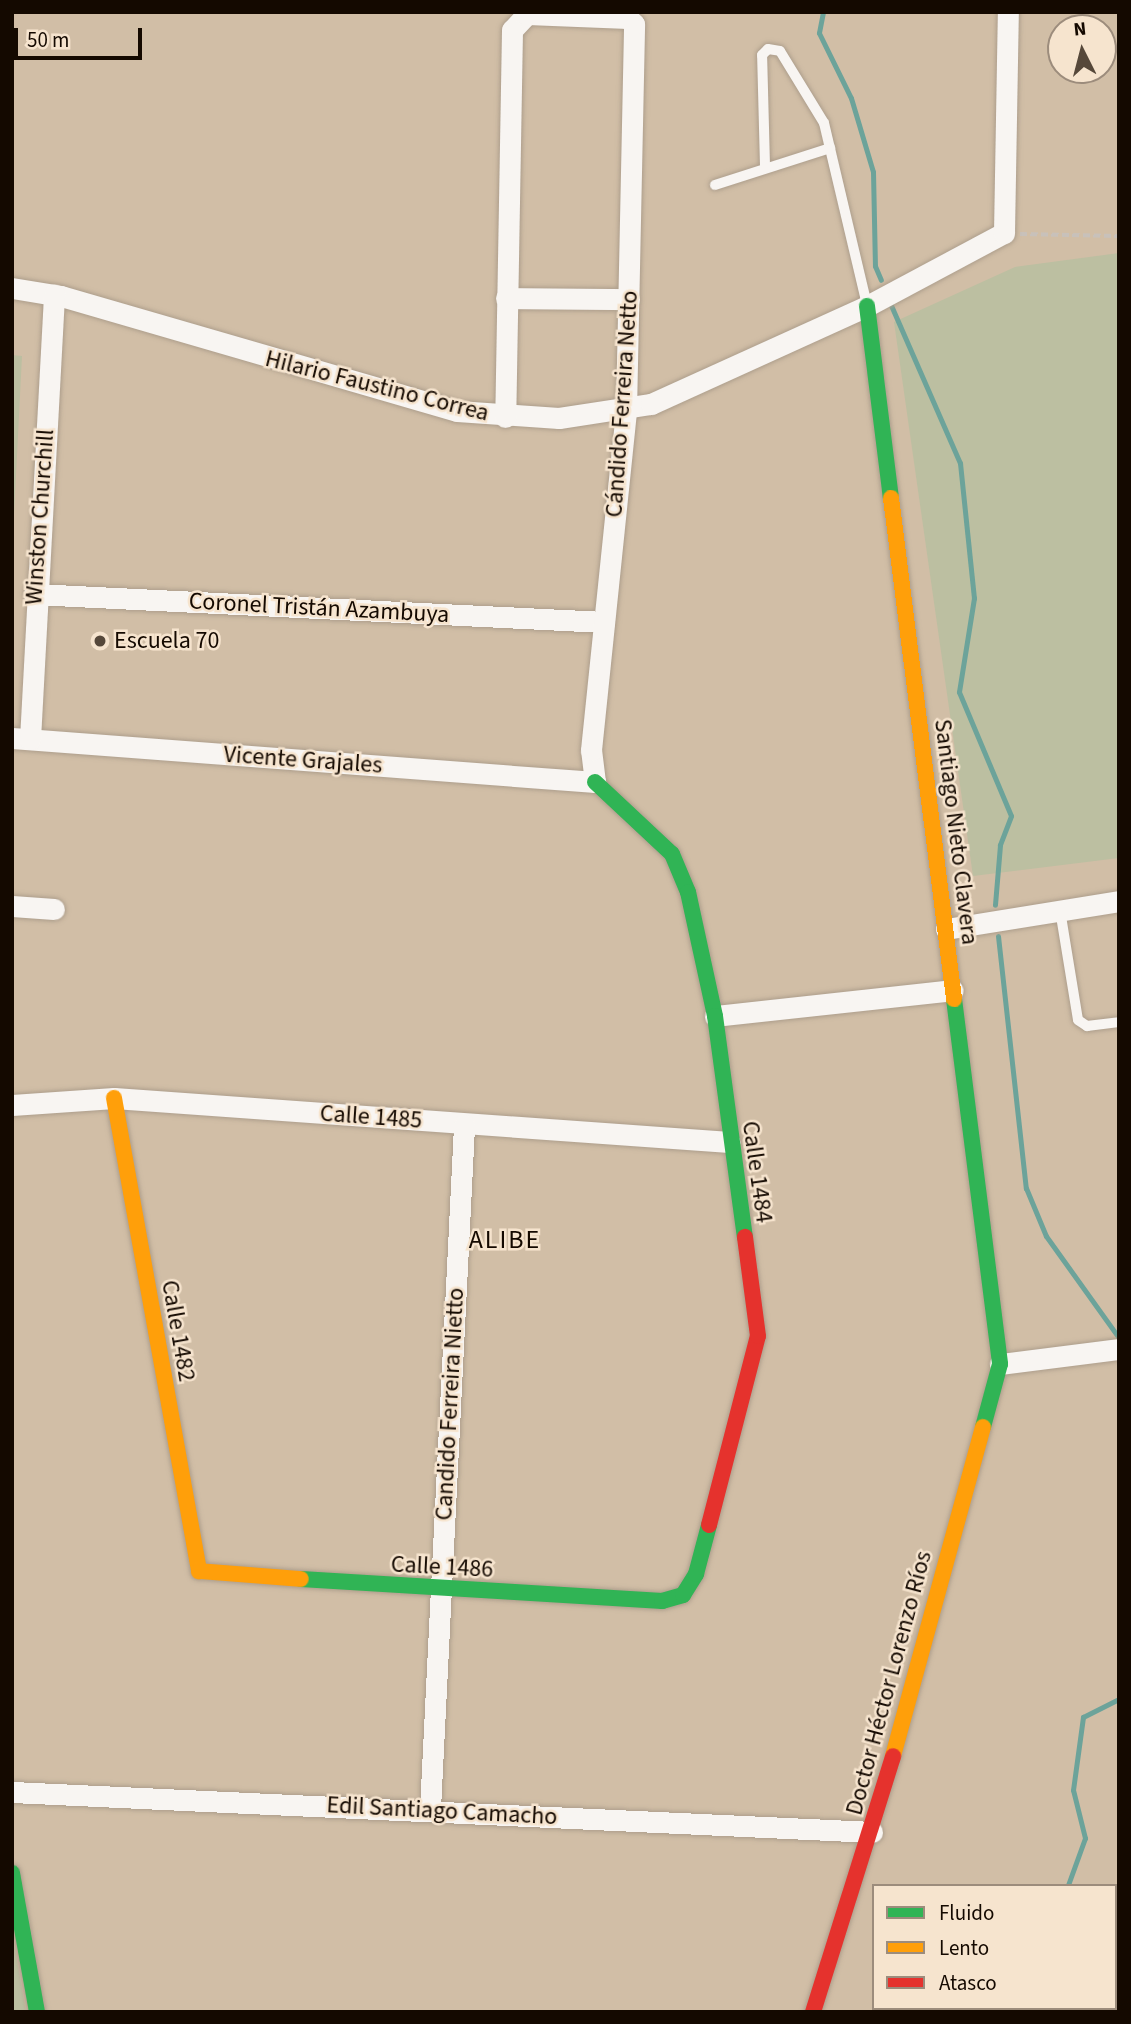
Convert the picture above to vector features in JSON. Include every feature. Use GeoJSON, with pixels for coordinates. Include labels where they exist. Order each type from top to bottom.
{"type":"FeatureCollection","features":[{"type":"Feature","properties":{"kind":"street"},"geometry":{"type":"LineString","coordinates":[[1004,233],[1008,12]]}},
{"type":"Feature","properties":{"kind":"street","name":"Cándido Ferreira Netto"},"geometry":{"type":"LineString","coordinates":[[506,298],[512,30],[527,14],[621,16],[634,24],[626,411],[591,750],[595,782]]}},
{"type":"Feature","properties":{"kind":"street","name":"Hilario Faustino Correa"},"geometry":{"type":"LineString","coordinates":[[12,288],[54,295],[457,411],[505,417],[626,411],[867,306],[1004,233]]}},
{"type":"Feature","properties":{"kind":"street","name":"Winston Churchill"},"geometry":{"type":"LineString","coordinates":[[21,738],[34,594],[54,295]]}},
{"type":"Feature","properties":{"kind":"street"},"geometry":{"type":"LineString","coordinates":[[505,417],[506,298],[629,299]]}},
{"type":"Feature","properties":{"kind":"street","name":"Santiago Nieto Clavera"},"geometry":{"type":"LineString","coordinates":[[867,306],[1000,1364]]}},
{"type":"Feature","properties":{"kind":"street","name":"Coronel Tristán Azambuya"},"geometry":{"type":"LineString","coordinates":[[34,594],[604,622]]}},
{"type":"Feature","properties":{"kind":"street","name":"Vicente Grajales"},"geometry":{"type":"LineString","coordinates":[[21,738],[595,782]]}},
{"type":"Feature","properties":{"kind":"street","name":"Calle 1484"},"geometry":{"type":"LineString","coordinates":[[595,782],[681,870],[715,1016],[757,1359],[696,1574],[684,1595]]}},
{"type":"Feature","properties":{"kind":"street"},"geometry":{"type":"LineString","coordinates":[[946,929],[1119,901]]}},
{"type":"Feature","properties":{"kind":"street"},"geometry":{"type":"LineString","coordinates":[[12,906],[54,909]]}},
{"type":"Feature","properties":{"kind":"street"},"geometry":{"type":"LineString","coordinates":[[715,1016],[953,990]]}},
{"type":"Feature","properties":{"kind":"street","name":"Calle 1485"},"geometry":{"type":"LineString","coordinates":[[12,1105],[114,1098],[729,1142]]}},
{"type":"Feature","properties":{"kind":"street","name":"Calle 1482"},"geometry":{"type":"LineString","coordinates":[[114,1098],[199,1571]]}},
{"type":"Feature","properties":{"kind":"street","name":"Candido Ferreira Nietto"},"geometry":{"type":"LineString","coordinates":[[429,1809],[464,1125]]}},
{"type":"Feature","properties":{"kind":"street"},"geometry":{"type":"LineString","coordinates":[[1000,1364],[1119,1349]]}},
{"type":"Feature","properties":{"kind":"street","name":"Doctor Héctor Lorenzo Ríos"},"geometry":{"type":"LineString","coordinates":[[813,2012],[872,1832],[1000,1364]]}},
{"type":"Feature","properties":{"kind":"street","name":"Calle 1486"},"geometry":{"type":"LineString","coordinates":[[199,1571],[441,1590],[662,1601],[684,1595]]}},
{"type":"Feature","properties":{"kind":"street","name":"Edil Santiago Camacho"},"geometry":{"type":"LineString","coordinates":[[12,1792],[429,1809],[872,1832]]}},
{"type":"Feature","properties":{"kind":"street"},"geometry":{"type":"LineString","coordinates":[[12,1873],[37,2012]]}},
{"type":"Feature","properties":{"kind":"lane"},"geometry":{"type":"LineString","coordinates":[[765,166],[762,55],[768,49],[780,51],[824,123],[867,306]]}},
{"type":"Feature","properties":{"kind":"lane"},"geometry":{"type":"LineString","coordinates":[[715,185],[765,166],[830,148]]}},
{"type":"Feature","properties":{"kind":"lane"},"geometry":{"type":"LineString","coordinates":[[1060,911],[1078,1020],[1087,1026],[1119,1022]]}},
{"type":"Feature","properties":{"kind":"path"},"geometry":{"type":"LineString","coordinates":[[1004,233],[1119,236]]}},
{"type":"Feature","properties":{"kind":"green space"},"geometry":{"type":"Polygon","coordinates":[[[1119,253],[1119,858],[973,876],[894,322],[1015,267],[1119,253]]]}},
{"type":"Feature","properties":{"kind":"green space"},"geometry":{"type":"Polygon","coordinates":[[[12,355],[22,356],[14,515],[12,514],[12,355]]]}},
{"type":"Feature","properties":{"kind":"green space"},"geometry":{"type":"Polygon","coordinates":[[[12,1932],[26,2012],[12,2012],[12,1932]]]}},
{"type":"Feature","properties":{"kind":"waterway"},"geometry":{"type":"LineString","coordinates":[[823,12],[819,33],[851,98],[873,172],[875,266],[881,280]]}},
{"type":"Feature","properties":{"kind":"waterway"},"geometry":{"type":"LineString","coordinates":[[890,303],[960,463],[974,598],[959,692],[1011,816],[1000,845],[995,905]]}},
{"type":"Feature","properties":{"kind":"waterway"},"geometry":{"type":"LineString","coordinates":[[998,936],[1026,1188],[1046,1236],[1119,1338]]}},
{"type":"Feature","properties":{"kind":"waterway"},"geometry":{"type":"LineString","coordinates":[[1068,1884],[1085,1838],[1073,1790],[1083,1717],[1119,1699]]}},
{"type":"Feature","properties":{"kind":"traffic: fast"},"geometry":{"type":"LineString","coordinates":[[867,306],[891,498]]}},
{"type":"Feature","properties":{"kind":"traffic: fast"},"geometry":{"type":"LineString","coordinates":[[595,782],[672,854],[688,892],[715,1016],[745,1237]]}},
{"type":"Feature","properties":{"kind":"traffic: fast"},"geometry":{"type":"LineString","coordinates":[[954,999],[1000,1364],[983,1427]]}},
{"type":"Feature","properties":{"kind":"traffic: fast"},"geometry":{"type":"LineString","coordinates":[[301,1579],[662,1601],[683,1595],[696,1574],[709,1525]]}},
{"type":"Feature","properties":{"kind":"traffic: fast"},"geometry":{"type":"LineString","coordinates":[[12,1873],[37,2012]]}},
{"type":"Feature","properties":{"kind":"traffic: slow"},"geometry":{"type":"LineString","coordinates":[[891,498],[954,999]]}},
{"type":"Feature","properties":{"kind":"traffic: slow"},"geometry":{"type":"LineString","coordinates":[[114,1098],[199,1571],[301,1579]]}},
{"type":"Feature","properties":{"kind":"traffic: slow"},"geometry":{"type":"LineString","coordinates":[[893,1756],[983,1427]]}},
{"type":"Feature","properties":{"kind":"traffic: jam"},"geometry":{"type":"LineString","coordinates":[[709,1525],[758,1336],[745,1237]]}},
{"type":"Feature","properties":{"kind":"traffic: jam"},"geometry":{"type":"LineString","coordinates":[[813,2012],[893,1756]]}},
{"type":"Feature","properties":{"kind":"place","name":"Escuela 70"},"geometry":{"type":"Point","coordinates":[100,641]}},
{"type":"Feature","properties":{"kind":"district","name":"ALIBE"},"geometry":{"type":"Point","coordinates":[505,1240]}}]}
